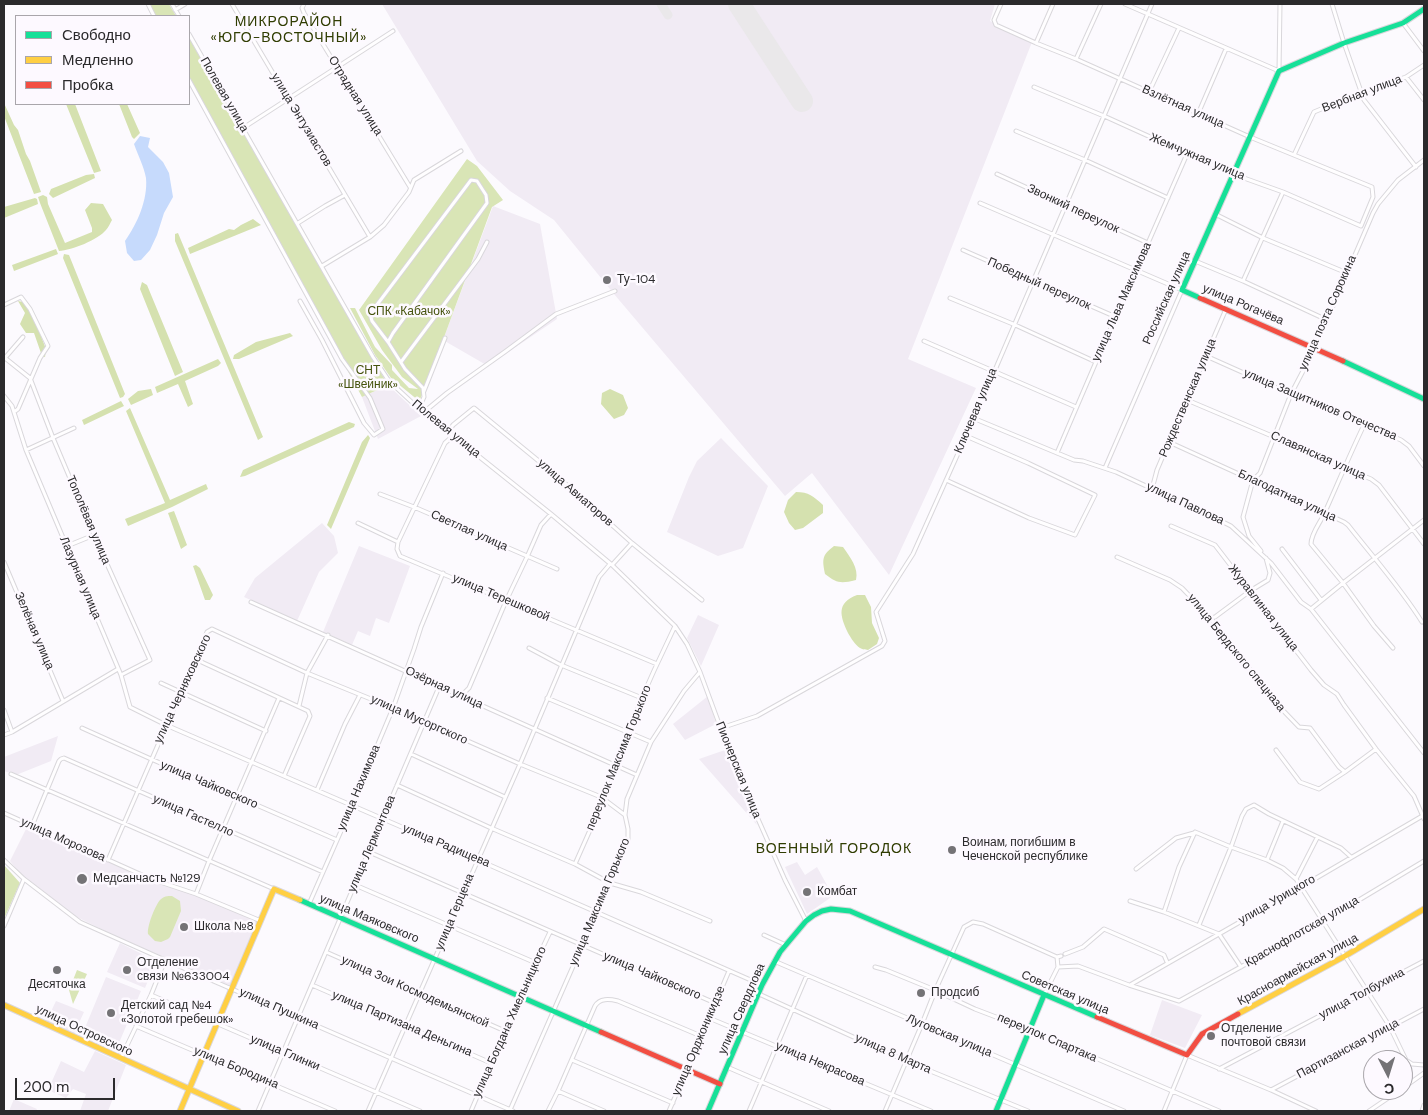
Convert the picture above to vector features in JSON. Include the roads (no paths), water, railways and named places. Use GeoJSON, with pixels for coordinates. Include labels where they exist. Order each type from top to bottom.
{"type":"FeatureCollection","features":[{"type":"Feature","properties":{"kind":"street"},"geometry":{"type":"LineString","coordinates":[[172,4],[178,15]]}},
{"type":"Feature","properties":{"kind":"street"},"geometry":{"type":"LineString","coordinates":[[175,10],[185,4]]}},
{"type":"Feature","properties":{"kind":"street","name":"улица Энтузиастов"},"geometry":{"type":"LineString","coordinates":[[232,4],[370,236]]}},
{"type":"Feature","properties":{"kind":"street","name":"Отрадная улица"},"geometry":{"type":"LineString","coordinates":[[304,4],[302,8],[304,13],[410,187]]}},
{"type":"Feature","properties":{"kind":"street","name":"Взлётная улица"},"geometry":{"type":"LineString","coordinates":[[1001,4],[994,20],[996,25],[1250,137],[1372,187],[1373,197],[1361,226]]}},
{"type":"Feature","properties":{"kind":"street"},"geometry":{"type":"LineString","coordinates":[[1036,43],[1053,4]]}},
{"type":"Feature","properties":{"kind":"street"},"geometry":{"type":"LineString","coordinates":[[1076,59],[1101,4]]}},
{"type":"Feature","properties":{"kind":"street"},"geometry":{"type":"LineString","coordinates":[[1125,4],[1279,71],[1344,43],[1402,23],[1424,9]]}},
{"type":"Feature","properties":{"kind":"street","name":"Ключевая улица"},"geometry":{"type":"LineString","coordinates":[[721,728],[757,716],[882,646],[885,641],[876,612],[913,554],[966,436],[1152,4]]}},
{"type":"Feature","properties":{"kind":"street"},"geometry":{"type":"LineString","coordinates":[[1279,71],[1280,4]]}},
{"type":"Feature","properties":{"kind":"street"},"geometry":{"type":"LineString","coordinates":[[1332,4],[1364,100],[1416,168],[1419,164]]}},
{"type":"Feature","properties":{"kind":"street"},"geometry":{"type":"LineString","coordinates":[[1402,23],[1424,51]]}},
{"type":"Feature","properties":{"kind":"street"},"geometry":{"type":"LineString","coordinates":[[1149,92],[1179,28]]}},
{"type":"Feature","properties":{"kind":"street"},"geometry":{"type":"LineString","coordinates":[[243,128],[394,31]]}},
{"type":"Feature","properties":{"kind":"street","name":"Полевая улица"},"geometry":{"type":"LineString","coordinates":[[190,36],[389,381],[419,408],[611,565],[675,626],[687,644],[700,672]]}},
{"type":"Feature","properties":{"kind":"street"},"geometry":{"type":"LineString","coordinates":[[1198,114],[1226,49]]}},
{"type":"Feature","properties":{"kind":"street","name":"Вербная улица"},"geometry":{"type":"LineString","coordinates":[[1294,155],[1314,112],[1362,92],[1406,77],[1424,66]]}},
{"type":"Feature","properties":{"kind":"street","name":"Российская улица"},"geometry":{"type":"LineString","coordinates":[[1105,468],[1279,71]]}},
{"type":"Feature","properties":{"kind":"street"},"geometry":{"type":"LineString","coordinates":[[1406,77],[1424,100]]}},
{"type":"Feature","properties":{"kind":"street"},"geometry":{"type":"LineString","coordinates":[[190,82],[342,359],[370,398],[383,429],[374,435],[364,423],[300,301]]}},
{"type":"Feature","properties":{"kind":"street","name":"Жемчужная улица"},"geometry":{"type":"LineString","coordinates":[[1034,87],[1104,116],[1230,173],[1283,192],[1361,226]]}},
{"type":"Feature","properties":{"kind":"street"},"geometry":{"type":"LineString","coordinates":[[1016,131],[1168,198]]}},
{"type":"Feature","properties":{"kind":"street"},"geometry":{"type":"LineString","coordinates":[[322,266],[384,226],[414,180],[461,151]]}},
{"type":"Feature","properties":{"kind":"street","name":"улица Льва Максимова"},"geometry":{"type":"LineString","coordinates":[[1057,453],[1188,154]]}},
{"type":"Feature","properties":{"kind":"street","name":"улица поэта Сорокина"},"geometry":{"type":"LineString","coordinates":[[1266,558],[1249,536],[1243,517],[1253,480],[1260,473],[1291,394],[1315,348],[1378,204],[1398,180],[1424,160]]}},
{"type":"Feature","properties":{"kind":"street","name":"Звонкий переулок"},"geometry":{"type":"LineString","coordinates":[[997,174],[1148,243]]}},
{"type":"Feature","properties":{"kind":"street"},"geometry":{"type":"LineString","coordinates":[[388,342],[484,209],[487,203],[486,195],[477,180],[471,180],[370,314],[372,321],[388,342],[405,370],[420,384],[424,392]]}},
{"type":"Feature","properties":{"kind":"street"},"geometry":{"type":"LineString","coordinates":[[1243,281],[1283,192]]}},
{"type":"Feature","properties":{"kind":"street"},"geometry":{"type":"LineString","coordinates":[[298,223],[345,195]]}},
{"type":"Feature","properties":{"kind":"street","name":"улица Рогачёва"},"geometry":{"type":"LineString","coordinates":[[980,203],[1053,233],[1136,271],[1227,308],[1424,399]]}},
{"type":"Feature","properties":{"kind":"street"},"geometry":{"type":"LineString","coordinates":[[1215,214],[1263,238],[1347,273]]}},
{"type":"Feature","properties":{"kind":"street"},"geometry":{"type":"LineString","coordinates":[[401,362],[478,259],[487,242]]}},
{"type":"Feature","properties":{"kind":"street","name":"Победный переулок"},"geometry":{"type":"LineString","coordinates":[[963,250],[1116,317]]}},
{"type":"Feature","properties":{"kind":"street"},"geometry":{"type":"LineString","coordinates":[[1195,260],[1327,320]]}},
{"type":"Feature","properties":{"kind":"street"},"geometry":{"type":"LineString","coordinates":[[424,412],[447,393],[556,314],[615,291]]}},
{"type":"Feature","properties":{"kind":"street"},"geometry":{"type":"LineString","coordinates":[[4,305],[22,297],[48,346],[30,378],[18,409],[14,412]]}},
{"type":"Feature","properties":{"kind":"street"},"geometry":{"type":"LineString","coordinates":[[950,298],[1096,362]]}},
{"type":"Feature","properties":{"kind":"street","name":"Рождественская улица"},"geometry":{"type":"LineString","coordinates":[[1152,489],[1157,470],[1227,308]]}},
{"type":"Feature","properties":{"kind":"street"},"geometry":{"type":"LineString","coordinates":[[23,337],[4,359],[30,378]]}},
{"type":"Feature","properties":{"kind":"street"},"geometry":{"type":"LineString","coordinates":[[419,408],[445,338]]}},
{"type":"Feature","properties":{"kind":"street"},"geometry":{"type":"LineString","coordinates":[[924,340],[1076,407]]}},
{"type":"Feature","properties":{"kind":"street","name":"улица Защитников Отечества"},"geometry":{"type":"LineString","coordinates":[[1206,356],[1401,440],[1409,446],[1424,466]]}},
{"type":"Feature","properties":{"kind":"street","name":"Тополёвая улица"},"geometry":{"type":"LineString","coordinates":[[30,378],[94,536],[150,660],[121,675]]}},
{"type":"Feature","properties":{"kind":"street","name":"Лазурная улица"},"geometry":{"type":"LineString","coordinates":[[4,396],[12,406],[26,450],[121,675],[130,707]]}},
{"type":"Feature","properties":{"kind":"street","name":"Славянская улица"},"geometry":{"type":"LineString","coordinates":[[1187,400],[1272,436],[1273,439],[1371,479],[1379,485],[1424,544]]}},
{"type":"Feature","properties":{"kind":"street","name":"улица Авиаторов"},"geometry":{"type":"LineString","coordinates":[[449,431],[453,425],[474,408],[702,600]]}},
{"type":"Feature","properties":{"kind":"street","name":"улица Павлова"},"geometry":{"type":"LineString","coordinates":[[973,418],[1074,460],[1105,468],[1231,526],[1266,558],[1301,602],[1311,609],[1424,753]]}},
{"type":"Feature","properties":{"kind":"street"},"geometry":{"type":"LineString","coordinates":[[1364,425],[1313,535],[1311,544],[1393,648]]}},
{"type":"Feature","properties":{"kind":"street"},"geometry":{"type":"LineString","coordinates":[[26,450],[74,428]]}},
{"type":"Feature","properties":{"kind":"street"},"geometry":{"type":"LineString","coordinates":[[358,523],[398,542],[445,443],[454,436]]}},
{"type":"Feature","properties":{"kind":"street"},"geometry":{"type":"LineString","coordinates":[[946,480],[1029,518],[1075,536],[1095,495],[1028,462],[966,436]]}},
{"type":"Feature","properties":{"kind":"street","name":"Благодатная улица"},"geometry":{"type":"LineString","coordinates":[[1169,442],[1348,525],[1422,622]]}},
{"type":"Feature","properties":{"kind":"street","name":"Светлая улица"},"geometry":{"type":"LineString","coordinates":[[380,494],[557,569]]}},
{"type":"Feature","properties":{"kind":"street"},"geometry":{"type":"LineString","coordinates":[[460,696],[469,688],[541,525],[551,514]]}},
{"type":"Feature","properties":{"kind":"street"},"geometry":{"type":"LineString","coordinates":[[1311,609],[1424,520]]}},
{"type":"Feature","properties":{"kind":"street","name":"Журавлиная улица"},"geometry":{"type":"LineString","coordinates":[[1172,526],[1215,544],[1311,670],[1324,685],[1337,694],[1376,749],[1414,796],[1423,817]]}},
{"type":"Feature","properties":{"kind":"street"},"geometry":{"type":"LineString","coordinates":[[67,546],[94,536]]}},
{"type":"Feature","properties":{"kind":"street","name":"улица Терешковой"},"geometry":{"type":"LineString","coordinates":[[398,542],[397,549],[400,556],[657,664]]}},
{"type":"Feature","properties":{"kind":"street","name":"улица Герцена"},"geometry":{"type":"LineString","coordinates":[[368,1111],[520,764],[599,576],[632,543]]}},
{"type":"Feature","properties":{"kind":"street"},"geometry":{"type":"LineString","coordinates":[[1282,549],[1321,600]]}},
{"type":"Feature","properties":{"kind":"street","name":"улица Бердского спецназа"},"geometry":{"type":"LineString","coordinates":[[1117,557],[1170,580],[1182,588],[1210,618],[1274,701],[1299,727],[1310,728],[1339,767],[1345,772]]}},
{"type":"Feature","properties":{"kind":"street"},"geometry":{"type":"LineString","coordinates":[[1210,618],[1215,617],[1268,580],[1270,573],[1266,558]]}},
{"type":"Feature","properties":{"kind":"street","name":"Зелёная улица"},"geometry":{"type":"LineString","coordinates":[[4,562],[63,701]]}},
{"type":"Feature","properties":{"kind":"street","name":"улица Нахимова"},"geometry":{"type":"LineString","coordinates":[[309,904],[393,708],[421,627],[443,573]]}},
{"type":"Feature","properties":{"kind":"street","name":"Озёрная улица"},"geometry":{"type":"LineString","coordinates":[[251,602],[637,775]]}},
{"type":"Feature","properties":{"kind":"street","name":"переулок Максима Горького"},"geometry":{"type":"LineString","coordinates":[[575,864],[602,803],[601,798],[614,764],[675,626]]}},
{"type":"Feature","properties":{"kind":"street","name":"улица Черняховского"},"geometry":{"type":"LineString","coordinates":[[108,860],[138,792],[150,759],[182,692],[207,632],[212,629]]}},
{"type":"Feature","properties":{"kind":"street","name":"улица Мусоргского"},"geometry":{"type":"LineString","coordinates":[[212,629],[308,673],[601,798],[624,815]]}},
{"type":"Feature","properties":{"kind":"street"},"geometry":{"type":"LineString","coordinates":[[299,706],[308,673],[328,635]]}},
{"type":"Feature","properties":{"kind":"street"},"geometry":{"type":"LineString","coordinates":[[529,648],[561,665],[642,698]]}},
{"type":"Feature","properties":{"kind":"street"},"geometry":{"type":"LineString","coordinates":[[195,660],[308,711],[310,716],[284,776]]}},
{"type":"Feature","properties":{"kind":"street"},"geometry":{"type":"LineString","coordinates":[[4,735],[118,669]]}},
{"type":"Feature","properties":{"kind":"street","name":"Пионерская улица"},"geometry":{"type":"LineString","coordinates":[[700,672],[734,767],[785,880],[806,921]]}},
{"type":"Feature","properties":{"kind":"street","name":"улица Максима Горького"},"geometry":{"type":"LineString","coordinates":[[511,1111],[628,841],[628,829],[624,815],[627,799],[651,742],[684,691],[700,672]]}},
{"type":"Feature","properties":{"kind":"street"},"geometry":{"type":"LineString","coordinates":[[161,683],[266,731]]}},
{"type":"Feature","properties":{"kind":"street","name":"улица Лермонтова"},"geometry":{"type":"LineString","coordinates":[[258,1111],[440,687]]}},
{"type":"Feature","properties":{"kind":"street"},"geometry":{"type":"LineString","coordinates":[[317,790],[360,694]]}},
{"type":"Feature","properties":{"kind":"street"},"geometry":{"type":"LineString","coordinates":[[196,894],[279,698]]}},
{"type":"Feature","properties":{"kind":"street"},"geometry":{"type":"LineString","coordinates":[[548,698],[651,742]]}},
{"type":"Feature","properties":{"kind":"street","name":"улица Радищева"},"geometry":{"type":"LineString","coordinates":[[130,707],[166,725],[762,984]]}},
{"type":"Feature","properties":{"kind":"street"},"geometry":{"type":"LineString","coordinates":[[4,710],[12,732]]}},
{"type":"Feature","properties":{"kind":"street","name":"улица Чайковского"},"geometry":{"type":"LineString","coordinates":[[82,728],[337,840]]}},
{"type":"Feature","properties":{"kind":"street"},"geometry":{"type":"LineString","coordinates":[[1276,750],[1300,782],[1319,789],[1376,749]]}},
{"type":"Feature","properties":{"kind":"street"},"geometry":{"type":"LineString","coordinates":[[411,754],[505,797]]}},
{"type":"Feature","properties":{"kind":"street","name":"улица Гастелло"},"geometry":{"type":"LineString","coordinates":[[48,790],[59,761],[64,758],[323,872]]}},
{"type":"Feature","properties":{"kind":"street","name":"улица Маяковского"},"geometry":{"type":"LineString","coordinates":[[11,774],[720,1084]]}},
{"type":"Feature","properties":{"kind":"street"},"geometry":{"type":"LineString","coordinates":[[397,785],[575,864],[610,883],[641,892],[710,921]]}},
{"type":"Feature","properties":{"kind":"street"},"geometry":{"type":"LineString","coordinates":[[32,826],[48,790]]}},
{"type":"Feature","properties":{"kind":"street"},"geometry":{"type":"LineString","coordinates":[[1199,925],[1246,809],[1254,805],[1317,838],[1341,848],[1351,857]]}},
{"type":"Feature","properties":{"kind":"street","name":"улица Морозова"},"geometry":{"type":"LineString","coordinates":[[4,814],[151,879],[196,894],[261,921]]}},
{"type":"Feature","properties":{"kind":"street","name":"улица Урицкого"},"geometry":{"type":"LineString","coordinates":[[1129,985],[1423,817]]}},
{"type":"Feature","properties":{"kind":"street"},"geometry":{"type":"LineString","coordinates":[[1267,860],[1283,821]]}},
{"type":"Feature","properties":{"kind":"street"},"geometry":{"type":"LineString","coordinates":[[1164,912],[1179,868],[1195,832]]}},
{"type":"Feature","properties":{"kind":"street"},"geometry":{"type":"LineString","coordinates":[[1136,869],[1176,838],[1195,832],[1283,868],[1296,879],[1324,922],[1390,1027],[1406,1060],[1412,1064],[1424,1065]]}},
{"type":"Feature","properties":{"kind":"street"},"geometry":{"type":"LineString","coordinates":[[1296,879],[1317,838]]}},
{"type":"Feature","properties":{"kind":"street","name":"улица Чайковского"},"geometry":{"type":"LineString","coordinates":[[369,852],[715,1003]]}},
{"type":"Feature","properties":{"kind":"street","name":"улица Пушкина"},"geometry":{"type":"LineString","coordinates":[[4,860],[24,879],[80,922],[511,1111]]}},
{"type":"Feature","properties":{"kind":"street","name":"Краснофлотская улица"},"geometry":{"type":"LineString","coordinates":[[1129,985],[1179,1001],[1324,922],[1424,861]]}},
{"type":"Feature","properties":{"kind":"street"},"geometry":{"type":"LineString","coordinates":[[4,926],[24,879]]}},
{"type":"Feature","properties":{"kind":"street"},"geometry":{"type":"LineString","coordinates":[[355,885],[536,963]]}},
{"type":"Feature","properties":{"kind":"street"},"geometry":{"type":"LineString","coordinates":[[180,1111],[274,889]]}},
{"type":"Feature","properties":{"kind":"street"},"geometry":{"type":"LineString","coordinates":[[1130,901],[1164,912],[1219,934],[1241,967]]}},
{"type":"Feature","properties":{"kind":"street","name":"Советская улица"},"geometry":{"type":"LineString","coordinates":[[806,921],[814,914],[831,909],[844,909],[866,917],[1044,996],[1271,1090],[1316,1111]]}},
{"type":"Feature","properties":{"kind":"street","name":"Красноармейская улица"},"geometry":{"type":"LineString","coordinates":[[1187,1055],[1205,1032],[1345,956],[1424,909]]}},
{"type":"Feature","properties":{"kind":"street","name":"улица Свердлова"},"geometry":{"type":"LineString","coordinates":[[708,1111],[762,984],[774,961],[806,921]]}},
{"type":"Feature","properties":{"kind":"street"},"geometry":{"type":"LineString","coordinates":[[885,1111],[964,927],[972,922],[983,924],[1059,957],[1058,967],[996,1111]]}},
{"type":"Feature","properties":{"kind":"street"},"geometry":{"type":"LineString","coordinates":[[1065,954],[1083,947],[1104,928],[1164,954],[1167,962]]}},
{"type":"Feature","properties":{"kind":"street","name":"улица Богдана Хмельницкого"},"geometry":{"type":"LineString","coordinates":[[471,1111],[520,996],[550,932]]}},
{"type":"Feature","properties":{"kind":"street"},"geometry":{"type":"LineString","coordinates":[[764,935],[786,945]]}},
{"type":"Feature","properties":{"kind":"street","name":"улица Зои Космодемьянской"},"geometry":{"type":"LineString","coordinates":[[326,952],[505,1031]]}},
{"type":"Feature","properties":{"kind":"street"},"geometry":{"type":"LineString","coordinates":[[121,1059],[165,960]]}},
{"type":"Feature","properties":{"kind":"street","name":"Луговская улица"},"geometry":{"type":"LineString","coordinates":[[774,961],[1124,1111]]}},
{"type":"Feature","properties":{"kind":"street","name":"улица Толбухина"},"geometry":{"type":"LineString","coordinates":[[1219,1069],[1424,961]]}},
{"type":"Feature","properties":{"kind":"street"},"geometry":{"type":"LineString","coordinates":[[1058,967],[1078,966],[1129,985]]}},
{"type":"Feature","properties":{"kind":"street","name":"переулок Спартака"},"geometry":{"type":"LineString","coordinates":[[875,967],[1030,1030],[1219,1111]]}},
{"type":"Feature","properties":{"kind":"street","name":"улица Орджоникидзе"},"geometry":{"type":"LineString","coordinates":[[669,1111],[729,971]]}},
{"type":"Feature","properties":{"kind":"street"},"geometry":{"type":"LineString","coordinates":[[750,1111],[807,975]]}},
{"type":"Feature","properties":{"kind":"street","name":"улица Партизана Деньгина"},"geometry":{"type":"LineString","coordinates":[[312,985],[492,1063]]}},
{"type":"Feature","properties":{"kind":"street","name":"улица 8 Марта"},"geometry":{"type":"LineString","coordinates":[[759,994],[906,1061],[1028,1111]]}},
{"type":"Feature","properties":{"kind":"street","name":"улица Глинки"},"geometry":{"type":"LineString","coordinates":[[151,995],[376,1092],[412,1110],[420,1111]]}},
{"type":"Feature","properties":{"kind":"street"},"geometry":{"type":"LineString","coordinates":[[548,1111],[597,1003],[606,999],[618,1001],[701,1036]]}},
{"type":"Feature","properties":{"kind":"street","name":"улица Островского"},"geometry":{"type":"LineString","coordinates":[[4,1006],[238,1111]]}},
{"type":"Feature","properties":{"kind":"street","name":"Партизанская улица"},"geometry":{"type":"LineString","coordinates":[[1271,1090],[1424,1009]]}},
{"type":"Feature","properties":{"kind":"street","name":"улица Некрасова"},"geometry":{"type":"LineString","coordinates":[[709,1018],[931,1111]]}},
{"type":"Feature","properties":{"kind":"street","name":"улица Бородина"},"geometry":{"type":"LineString","coordinates":[[136,1026],[335,1111]]}},
{"type":"Feature","properties":{"kind":"street"},"geometry":{"type":"LineString","coordinates":[[1164,1111],[1187,1055]]}},
{"type":"Feature","properties":{"kind":"street"},"geometry":{"type":"LineString","coordinates":[[572,1060],[672,1103]]}},
{"type":"Feature","properties":{"kind":"street"},"geometry":{"type":"LineString","coordinates":[[727,1067],[829,1111]]}},
{"type":"Feature","properties":{"kind":"street"},"geometry":{"type":"LineString","coordinates":[[1413,1081],[1424,1073]]}},
{"type":"Feature","properties":{"kind":"street"},"geometry":{"type":"LineString","coordinates":[[558,1091],[604,1111]]}},
{"type":"Feature","properties":{"kind":"street"},"geometry":{"type":"LineString","coordinates":[[1369,1111],[1385,1100]]}},
{"type":"Feature","properties":{"kind":"street"},"geometry":{"type":"LineString","coordinates":[[1422,1111],[1424,1105]]}},
{"type":"Feature","properties":{"kind":"water"},"geometry":{"type":"Polygon","coordinates":[[[140,136],[150,138],[148,147],[163,162],[169,173],[173,197],[164,213],[150,250],[141,260],[134,261],[127,253],[125,241],[134,227],[145,195],[146,178],[134,144],[140,136]]]}},
{"type":"Feature","properties":{"kind":"place","name":"Ту-104"},"geometry":{"type":"Point","coordinates":[607,280]}},
{"type":"Feature","properties":{"kind":"place","name":"Воинам, погибшим в Чеченской республике"},"geometry":{"type":"Point","coordinates":[952,850]}},
{"type":"Feature","properties":{"kind":"place","name":"Медсанчасть №129"},"geometry":{"type":"Point","coordinates":[82,879]}},
{"type":"Feature","properties":{"kind":"place","name":"Комбат"},"geometry":{"type":"Point","coordinates":[807,892]}},
{"type":"Feature","properties":{"kind":"place","name":"Школа №8"},"geometry":{"type":"Point","coordinates":[184,927]}},
{"type":"Feature","properties":{"kind":"place","name":"Десяточка"},"geometry":{"type":"Point","coordinates":[57,970]}},
{"type":"Feature","properties":{"kind":"place","name":"Отделение связи №633004"},"geometry":{"type":"Point","coordinates":[127,970]}},
{"type":"Feature","properties":{"kind":"place","name":"Продсиб"},"geometry":{"type":"Point","coordinates":[921,993]}},
{"type":"Feature","properties":{"kind":"place","name":"Детский сад №4 «Золотой гребешок»"},"geometry":{"type":"Point","coordinates":[111,1013]}},
{"type":"Feature","properties":{"kind":"place","name":"Отделение почтовой связи"},"geometry":{"type":"Point","coordinates":[1211,1036]}},
{"type":"Feature","properties":{"kind":"district","name":"МИКРОРАЙОН «ЮГО-ВОСТОЧНЫЙ»"},"geometry":{"type":"Point","coordinates":[289,30]}},
{"type":"Feature","properties":{"kind":"district","name":"ВОЕННЫЙ ГОРОДОК"},"geometry":{"type":"Point","coordinates":[834,849]}},
{"type":"Feature","properties":{"kind":"park label","name":"СПК «Кабачок»"},"geometry":{"type":"Point","coordinates":[409,312]}},
{"type":"Feature","properties":{"kind":"park label","name":"СНТ «Швейник»"},"geometry":{"type":"Point","coordinates":[368,378]}}]}
